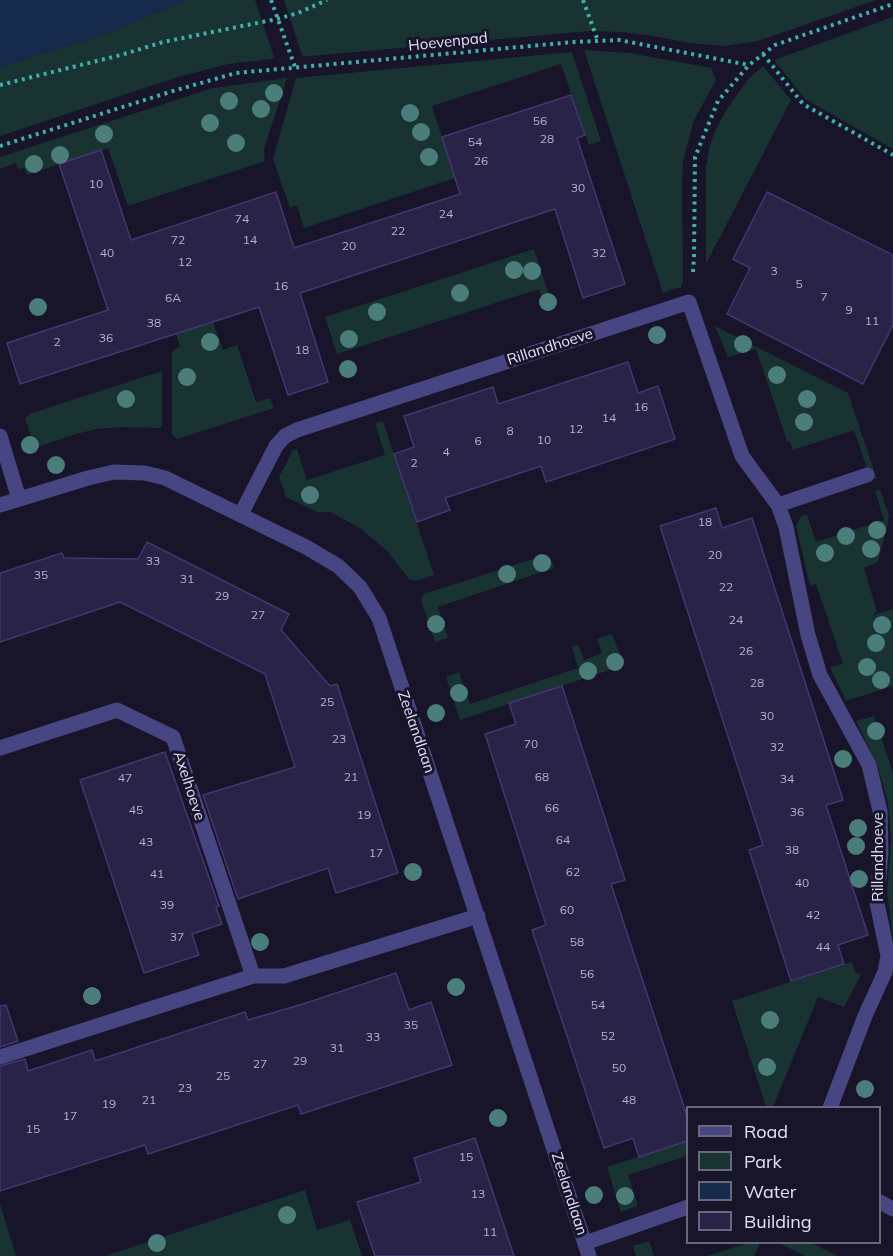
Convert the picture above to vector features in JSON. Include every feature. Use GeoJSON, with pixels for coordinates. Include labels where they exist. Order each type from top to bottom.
{"type":"FeatureCollection","features":[{"type":"Feature","properties":{"kind":"street","name":"Rillandhoeve"},"geometry":{"type":"LineString","coordinates":[[241,514],[276,446],[285,435],[688,302],[742,456],[778,505],[786,527],[808,635],[820,675],[869,765],[880,811],[881,852],[877,903],[888,956],[885,972],[865,1016],[830,1106]]}},
{"type":"Feature","properties":{"kind":"street"},"geometry":{"type":"LineString","coordinates":[[0,436],[19,499]]}},
{"type":"Feature","properties":{"kind":"street","name":"Zeelandlaan"},"geometry":{"type":"LineString","coordinates":[[0,505],[114,472],[145,473],[165,478],[241,514],[338,566],[360,587],[379,618],[587,1250]]}},
{"type":"Feature","properties":{"kind":"street"},"geometry":{"type":"LineString","coordinates":[[778,505],[867,476]]}},
{"type":"Feature","properties":{"kind":"street","name":"Axelhoeve"},"geometry":{"type":"LineString","coordinates":[[0,748],[117,710],[173,737],[252,976]]}},
{"type":"Feature","properties":{"kind":"street"},"geometry":{"type":"LineString","coordinates":[[0,1057],[252,976],[284,976],[478,916]]}},
{"type":"Feature","properties":{"kind":"street"},"geometry":{"type":"LineString","coordinates":[[587,1250],[686,1207]]}},
{"type":"Feature","properties":{"kind":"path"},"geometry":{"type":"LineString","coordinates":[[271,0],[295,67]]}},
{"type":"Feature","properties":{"kind":"path"},"geometry":{"type":"LineString","coordinates":[[0,85],[121,55],[163,42],[278,19],[327,0]]}},
{"type":"Feature","properties":{"kind":"path"},"geometry":{"type":"LineString","coordinates":[[583,0],[598,41]]}},
{"type":"Feature","properties":{"kind":"path"},"geometry":{"type":"LineString","coordinates":[[688,302],[694,257],[695,157],[718,101],[749,65],[775,45],[893,4]]}},
{"type":"Feature","properties":{"kind":"path","name":"Hoevenpad"},"geometry":{"type":"LineString","coordinates":[[0,146],[173,91],[236,74],[295,67],[619,40],[749,65]]}},
{"type":"Feature","properties":{"kind":"path"},"geometry":{"type":"LineString","coordinates":[[763,54],[803,104],[893,155]]}},
{"type":"Feature","properties":{"kind":"green space"},"geometry":{"type":"Polygon","coordinates":[[[186,0],[255,0],[273,59],[228,64],[178,77],[0,136],[0,67],[110,32],[186,0]]]}},
{"type":"Feature","properties":{"kind":"green space"},"geometry":{"type":"Polygon","coordinates":[[[284,0],[876,0],[758,41],[724,46],[621,32],[590,31],[303,56],[284,0]]]}},
{"type":"Feature","properties":{"kind":"green space"},"geometry":{"type":"Polygon","coordinates":[[[893,17],[893,149],[805,99],[774,60],[893,17]]]}},
{"type":"Feature","properties":{"kind":"green space"},"geometry":{"type":"Polygon","coordinates":[[[584,50],[630,53],[711,68],[716,80],[694,120],[683,161],[683,281],[681,288],[663,293],[584,50]]]}},
{"type":"Feature","properties":{"kind":"green space"},"geometry":{"type":"Polygon","coordinates":[[[572,52],[601,141],[589,145],[561,64],[432,106],[455,178],[304,228],[297,205],[290,208],[273,159],[296,78],[572,52]]]}},
{"type":"Feature","properties":{"kind":"green space"},"geometry":{"type":"Polygon","coordinates":[[[763,66],[791,100],[706,264],[706,167],[709,149],[715,131],[727,109],[749,78],[763,66]]]}},
{"type":"Feature","properties":{"kind":"green space"},"geometry":{"type":"Polygon","coordinates":[[[287,78],[264,149],[265,161],[128,206],[108,148],[27,175],[24,168],[18,169],[16,163],[0,169],[0,157],[213,88],[287,78]]]}},
{"type":"Feature","properties":{"kind":"green space"},"geometry":{"type":"Polygon","coordinates":[[[534,249],[553,307],[546,310],[539,289],[337,354],[325,317],[534,249]]]}},
{"type":"Feature","properties":{"kind":"green space"},"geometry":{"type":"Polygon","coordinates":[[[213,322],[223,350],[237,345],[256,402],[270,398],[274,408],[177,439],[172,435],[172,352],[180,346],[176,334],[213,322]]]}},
{"type":"Feature","properties":{"kind":"green space"},"geometry":{"type":"Polygon","coordinates":[[[715,326],[848,393],[877,479],[871,480],[854,430],[793,450],[790,442],[787,441],[756,349],[728,357],[715,326]]]}},
{"type":"Feature","properties":{"kind":"green space"},"geometry":{"type":"Polygon","coordinates":[[[162,371],[162,425],[160,428],[97,429],[23,452],[20,443],[32,439],[25,418],[29,414],[162,371]]]}},
{"type":"Feature","properties":{"kind":"green space"},"geometry":{"type":"Polygon","coordinates":[[[383,421],[434,575],[415,581],[409,579],[387,551],[360,528],[330,512],[317,512],[286,497],[279,477],[293,450],[297,449],[307,480],[385,455],[375,423],[383,421]]]}},
{"type":"Feature","properties":{"kind":"green space"},"geometry":{"type":"Polygon","coordinates":[[[880,490],[889,515],[888,523],[878,562],[864,568],[877,612],[874,615],[893,609],[893,686],[846,701],[830,667],[843,664],[816,584],[810,586],[796,526],[801,516],[807,514],[816,542],[884,520],[875,491],[880,490]]]}},
{"type":"Feature","properties":{"kind":"green space"},"geometry":{"type":"Polygon","coordinates":[[[545,555],[550,557],[554,568],[438,607],[448,638],[435,642],[421,600],[424,594],[545,555]]]}},
{"type":"Feature","properties":{"kind":"green space"},"geometry":{"type":"Polygon","coordinates":[[[612,634],[624,665],[460,720],[446,677],[459,672],[470,704],[578,668],[572,647],[578,645],[584,660],[602,653],[597,639],[612,634]]]}},
{"type":"Feature","properties":{"kind":"green space"},"geometry":{"type":"Polygon","coordinates":[[[874,716],[893,773],[893,937],[887,892],[891,839],[888,803],[878,767],[856,721],[874,716]]]}},
{"type":"Feature","properties":{"kind":"green space"},"geometry":{"type":"Polygon","coordinates":[[[852,962],[855,972],[861,975],[844,1007],[818,997],[773,1106],[766,1106],[732,1001],[852,962]]]}},
{"type":"Feature","properties":{"kind":"green space"},"geometry":{"type":"Polygon","coordinates":[[[686,1141],[686,1156],[628,1175],[638,1206],[621,1212],[607,1167],[686,1141]]]}},
{"type":"Feature","properties":{"kind":"green space"},"geometry":{"type":"Polygon","coordinates":[[[305,1190],[317,1230],[350,1220],[362,1256],[105,1256],[305,1190]]]}},
{"type":"Feature","properties":{"kind":"green space"},"geometry":{"type":"Polygon","coordinates":[[[0,1204],[16,1256],[0,1256],[0,1204]]]}},
{"type":"Feature","properties":{"kind":"green space"},"geometry":{"type":"Polygon","coordinates":[[[649,1241],[654,1256],[636,1256],[633,1246],[649,1241]]]}},
{"type":"Feature","properties":{"kind":"green space"},"geometry":{"type":"Polygon","coordinates":[[[745,1244],[760,1244],[754,1256],[707,1256],[745,1244]]]}},
{"type":"Feature","properties":{"kind":"green space"},"geometry":{"type":"Polygon","coordinates":[[[781,1244],[813,1244],[838,1256],[805,1256],[781,1244]]]}},
{"type":"Feature","properties":{"kind":"water"},"geometry":{"type":"Polygon","coordinates":[[[0,0],[186,0],[110,32],[0,67],[0,0]]]}},
{"type":"Feature","properties":{"kind":"building"},"geometry":{"type":"Polygon","coordinates":[[[571,95],[585,135],[577,138],[625,284],[583,298],[555,209],[300,293],[328,382],[288,395],[259,307],[20,384],[7,343],[108,310],[59,164],[101,150],[131,240],[276,192],[294,248],[460,194],[442,137],[571,95]]]}},
{"type":"Feature","properties":{"kind":"building"},"geometry":{"type":"Polygon","coordinates":[[[767,192],[893,255],[893,325],[863,384],[727,314],[750,268],[733,259],[767,192]]]}},
{"type":"Feature","properties":{"kind":"building"},"geometry":{"type":"Polygon","coordinates":[[[628,362],[638,393],[658,386],[675,439],[546,482],[541,466],[445,498],[450,510],[417,522],[394,454],[414,447],[404,416],[493,387],[498,404],[628,362]]]}},
{"type":"Feature","properties":{"kind":"building"},"geometry":{"type":"Polygon","coordinates":[[[716,508],[722,528],[752,518],[843,800],[826,805],[868,935],[838,945],[844,964],[791,981],[749,850],[763,845],[660,526],[716,508]]]}},
{"type":"Feature","properties":{"kind":"building"},"geometry":{"type":"Polygon","coordinates":[[[147,542],[289,614],[281,630],[330,686],[337,684],[398,873],[336,893],[328,868],[238,899],[203,795],[295,767],[265,674],[120,602],[0,642],[0,573],[62,553],[64,558],[138,559],[147,542]]]}},
{"type":"Feature","properties":{"kind":"building"},"geometry":{"type":"Polygon","coordinates":[[[562,686],[625,880],[611,884],[686,1113],[686,1141],[639,1157],[633,1138],[604,1148],[532,930],[546,925],[485,734],[516,724],[509,703],[562,686]]]}},
{"type":"Feature","properties":{"kind":"building"},"geometry":{"type":"Polygon","coordinates":[[[165,752],[219,906],[216,907],[222,924],[192,934],[199,955],[144,973],[80,780],[165,752]]]}},
{"type":"Feature","properties":{"kind":"building"},"geometry":{"type":"Polygon","coordinates":[[[396,973],[409,1010],[431,1002],[452,1065],[301,1114],[298,1105],[148,1154],[145,1145],[0,1191],[0,1066],[25,1059],[28,1071],[92,1050],[95,1061],[245,1012],[248,1020],[396,973]]]}},
{"type":"Feature","properties":{"kind":"building"},"geometry":{"type":"Polygon","coordinates":[[[6,1005],[18,1041],[0,1047],[0,1006],[6,1005]]]}},
{"type":"Feature","properties":{"kind":"building"},"geometry":{"type":"Polygon","coordinates":[[[475,1138],[514,1256],[375,1256],[357,1202],[421,1182],[414,1158],[475,1138]]]}}]}
